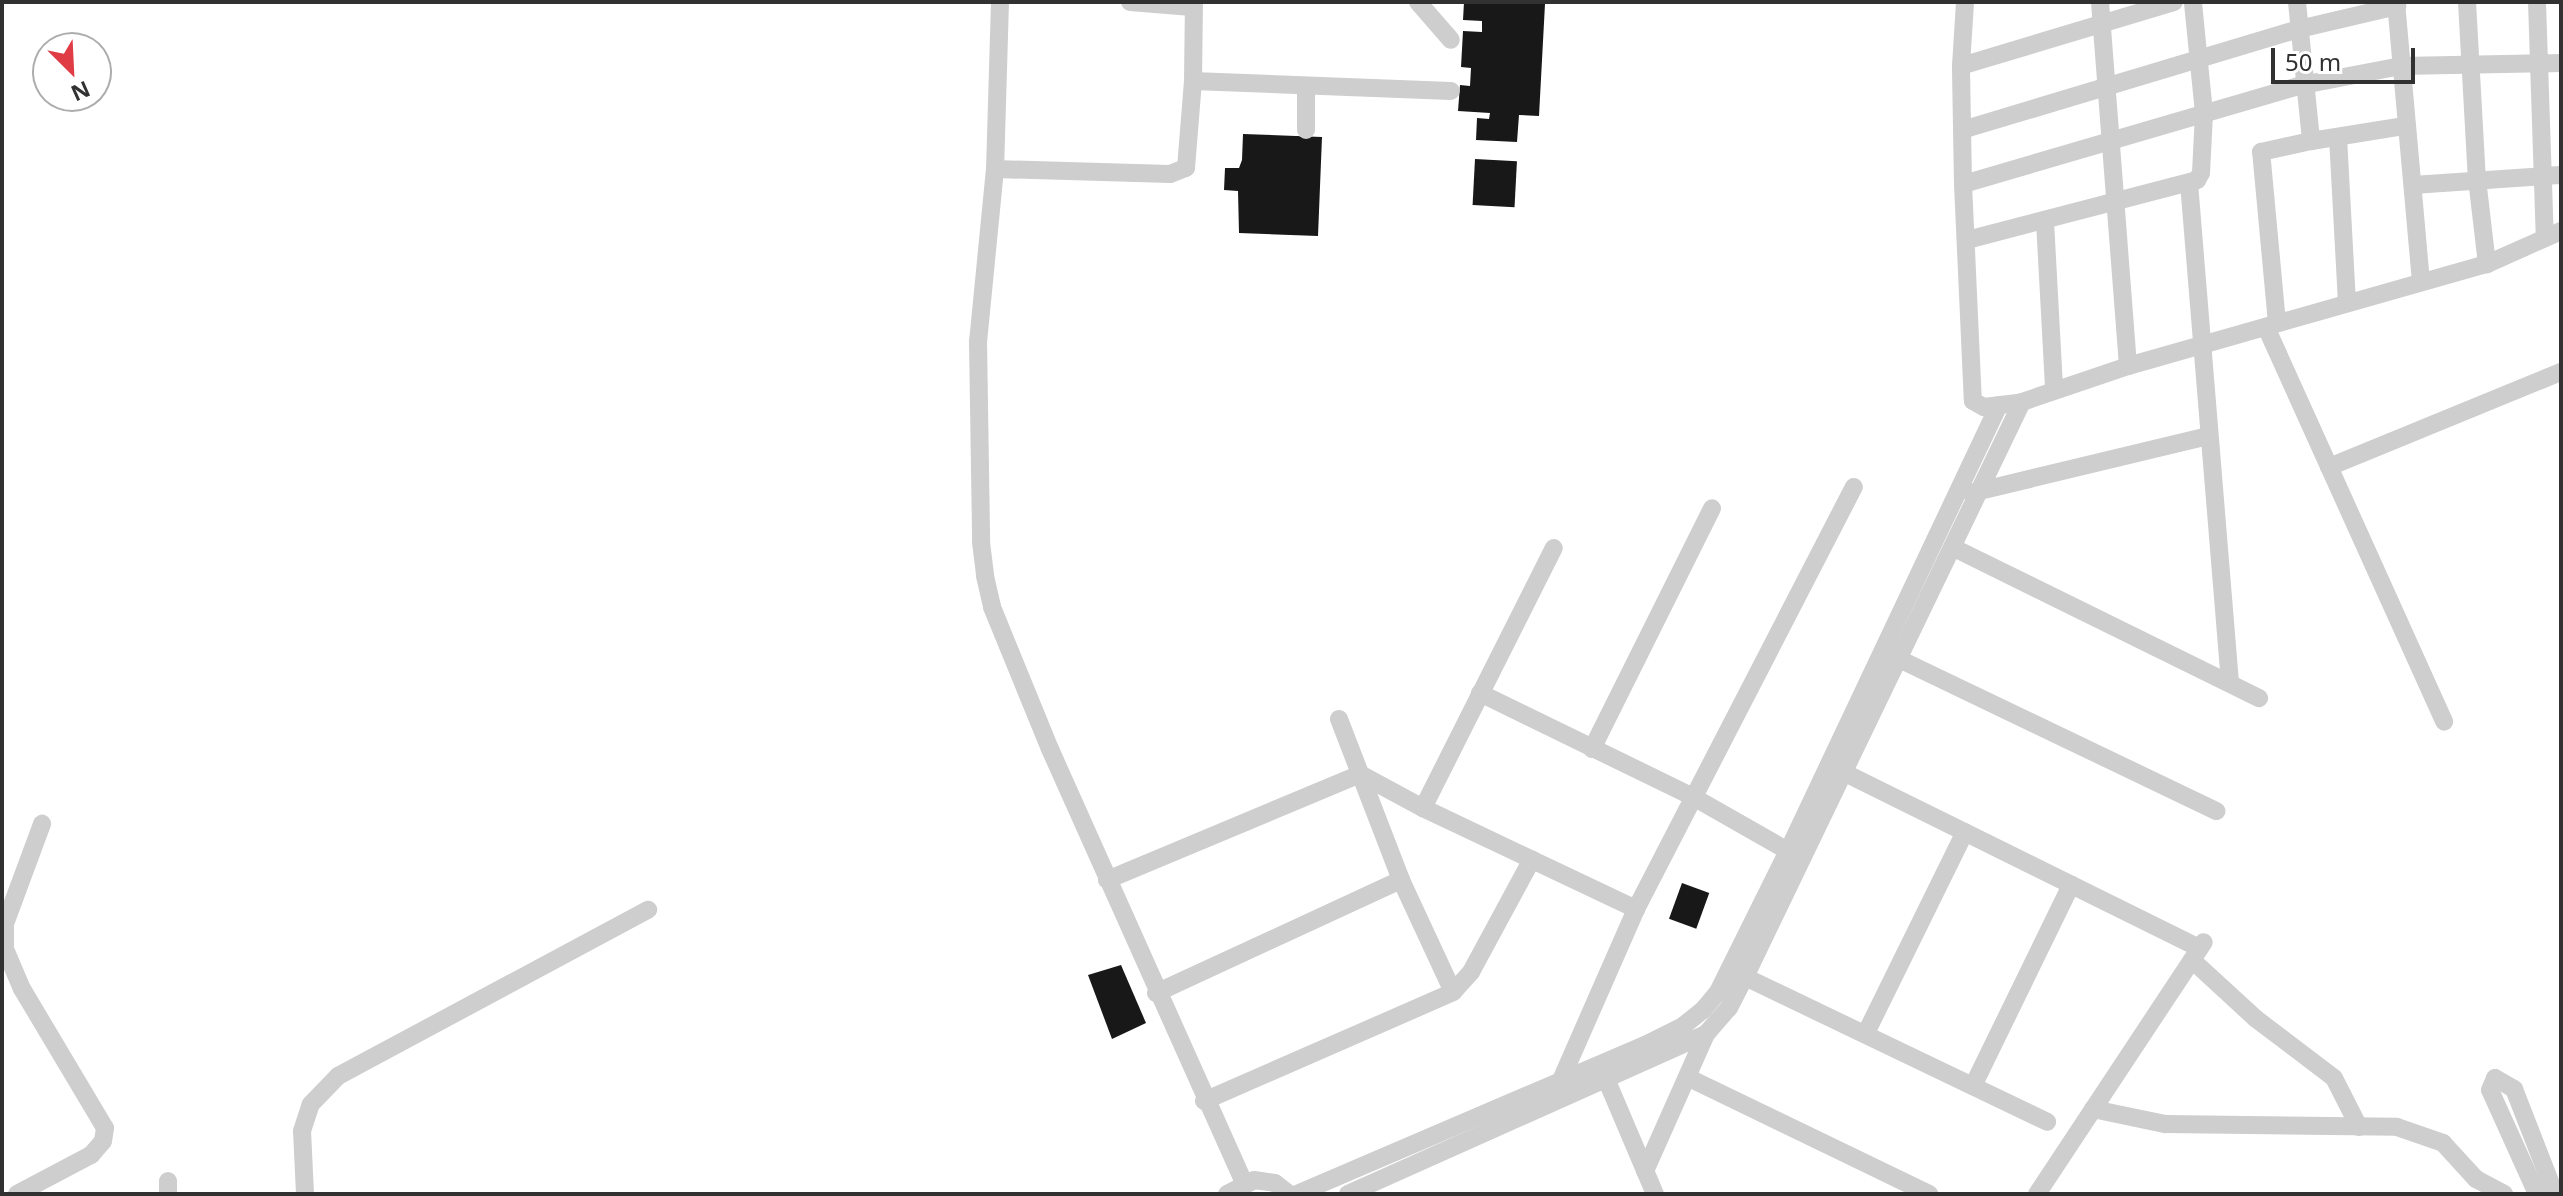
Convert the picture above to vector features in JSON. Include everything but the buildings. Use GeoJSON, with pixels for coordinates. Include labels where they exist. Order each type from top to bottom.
{"type":"FeatureCollection","features":[{"type":"Feature","properties":{"kind":"street"},"geometry":{"type":"LineString","coordinates":[[1000,2],[995,169],[978,341],[981,542],[985,576],[992,607],[1107,880],[1204,1101],[1244,1182]]}},
{"type":"Feature","properties":{"kind":"street"},"geometry":{"type":"LineString","coordinates":[[995,169],[1178,173],[1186,168],[1190,159],[1193,5],[1130,2]]}},
{"type":"Feature","properties":{"kind":"street"},"geometry":{"type":"LineString","coordinates":[[1418,2],[1451,40]]}},
{"type":"Feature","properties":{"kind":"street"},"geometry":{"type":"LineString","coordinates":[[1965,2],[1961,66],[1963,184],[1972,394],[1977,406],[2022,402],[2128,366],[2487,264],[2553,234],[2552,176],[2537,63],[2537,2]]}},
{"type":"Feature","properties":{"kind":"street"},"geometry":{"type":"LineString","coordinates":[[2100,2],[2108,141],[2128,366]]}},
{"type":"Feature","properties":{"kind":"street"},"geometry":{"type":"LineString","coordinates":[[1961,66],[2174,2]]}},
{"type":"Feature","properties":{"kind":"street"},"geometry":{"type":"LineString","coordinates":[[1967,240],[2189,183],[2201,173],[2204,113],[2193,2]]}},
{"type":"Feature","properties":{"kind":"street"},"geometry":{"type":"LineString","coordinates":[[2297,2],[2302,85],[2311,141]]}},
{"type":"Feature","properties":{"kind":"street"},"geometry":{"type":"LineString","coordinates":[[2467,2],[2477,179],[2487,264]]}},
{"type":"Feature","properties":{"kind":"street"},"geometry":{"type":"LineString","coordinates":[[1962,130],[2299,29],[2396,4],[2421,282]]}},
{"type":"Feature","properties":{"kind":"street"},"geometry":{"type":"LineString","coordinates":[[1963,184],[2302,85],[2401,66],[2561,63]]}},
{"type":"Feature","properties":{"kind":"street"},"geometry":{"type":"LineString","coordinates":[[1193,81],[1451,91]]}},
{"type":"Feature","properties":{"kind":"street"},"geometry":{"type":"LineString","coordinates":[[1306,86],[1306,130]]}},
{"type":"Feature","properties":{"kind":"street"},"geometry":{"type":"LineString","coordinates":[[2405,126],[2261,152],[2271,325],[2329,467],[2444,722]]}},
{"type":"Feature","properties":{"kind":"street"},"geometry":{"type":"LineString","coordinates":[[2338,137],[2347,302]]}},
{"type":"Feature","properties":{"kind":"street"},"geometry":{"type":"LineString","coordinates":[[2413,185],[2552,176]]}},
{"type":"Feature","properties":{"kind":"street"},"geometry":{"type":"LineString","coordinates":[[2189,183],[2205,345],[2209,436],[2230,683]]}},
{"type":"Feature","properties":{"kind":"street"},"geometry":{"type":"LineString","coordinates":[[2045,221],[2054,389]]}},
{"type":"Feature","properties":{"kind":"street"},"geometry":{"type":"LineString","coordinates":[[2329,467],[2561,372]]}},
{"type":"Feature","properties":{"kind":"street"},"geometry":{"type":"LineString","coordinates":[[1645,1171],[1706,1034],[1729,1008],[1745,977],[2022,402]]}},
{"type":"Feature","properties":{"kind":"street"},"geometry":{"type":"LineString","coordinates":[[1297,1194],[1645,1045],[1694,1017],[1718,992],[1999,405]]}},
{"type":"Feature","properties":{"kind":"street"},"geometry":{"type":"LineString","coordinates":[[1958,493],[1980,494],[2209,436]]}},
{"type":"Feature","properties":{"kind":"street"},"geometry":{"type":"LineString","coordinates":[[1561,1080],[1636,909],[1854,487]]}},
{"type":"Feature","properties":{"kind":"street"},"geometry":{"type":"LineString","coordinates":[[1592,749],[1712,508]]}},
{"type":"Feature","properties":{"kind":"street"},"geometry":{"type":"LineString","coordinates":[[1423,808],[1554,548]]}},
{"type":"Feature","properties":{"kind":"street"},"geometry":{"type":"LineString","coordinates":[[1954,548],[2259,698]]}},
{"type":"Feature","properties":{"kind":"street"},"geometry":{"type":"LineString","coordinates":[[1899,659],[2216,811]]}},
{"type":"Feature","properties":{"kind":"street"},"geometry":{"type":"LineString","coordinates":[[1480,693],[1695,798],[1788,851]]}},
{"type":"Feature","properties":{"kind":"street"},"geometry":{"type":"LineString","coordinates":[[1339,719],[1401,880],[1453,992]]}},
{"type":"Feature","properties":{"kind":"street"},"geometry":{"type":"LineString","coordinates":[[1843,772],[2198,950],[2255,1018],[2334,1078],[2359,1127]]}},
{"type":"Feature","properties":{"kind":"street"},"geometry":{"type":"LineString","coordinates":[[1107,880],[1360,774]]}},
{"type":"Feature","properties":{"kind":"street"},"geometry":{"type":"LineString","coordinates":[[1360,774],[1423,808],[1636,909]]}},
{"type":"Feature","properties":{"kind":"street"},"geometry":{"type":"LineString","coordinates":[[17,1194],[91,1155],[103,1141],[105,1128],[22,989],[5,949],[5,924],[42,824]]}},
{"type":"Feature","properties":{"kind":"street"},"geometry":{"type":"LineString","coordinates":[[1866,1033],[1965,832]]}},
{"type":"Feature","properties":{"kind":"street"},"geometry":{"type":"LineString","coordinates":[[1204,1101],[1453,992],[1471,972],[1532,859]]}},
{"type":"Feature","properties":{"kind":"street"},"geometry":{"type":"LineString","coordinates":[[1156,993],[1401,880]]}},
{"type":"Feature","properties":{"kind":"street"},"geometry":{"type":"LineString","coordinates":[[1973,1086],[2071,885]]}},
{"type":"Feature","properties":{"kind":"street"},"geometry":{"type":"LineString","coordinates":[[305,1194],[302,1131],[311,1104],[338,1076],[648,910]]}},
{"type":"Feature","properties":{"kind":"street"},"geometry":{"type":"LineString","coordinates":[[2037,1194],[2198,950]]}},
{"type":"Feature","properties":{"kind":"street"},"geometry":{"type":"LineString","coordinates":[[1745,977],[2047,1122]]}},
{"type":"Feature","properties":{"kind":"street"},"geometry":{"type":"LineString","coordinates":[[1694,1017],[1706,1034]]}},
{"type":"Feature","properties":{"kind":"street"},"geometry":{"type":"LineString","coordinates":[[1348,1194],[1577,1091],[1607,1081],[1706,1034]]}},
{"type":"Feature","properties":{"kind":"street"},"geometry":{"type":"LineString","coordinates":[[1689,1078],[1929,1194]]}},
{"type":"Feature","properties":{"kind":"street"},"geometry":{"type":"LineString","coordinates":[[2537,1194],[2490,1090],[2495,1078],[2514,1089],[2555,1194]]}},
{"type":"Feature","properties":{"kind":"street"},"geometry":{"type":"LineString","coordinates":[[1607,1081],[1655,1194]]}},
{"type":"Feature","properties":{"kind":"street"},"geometry":{"type":"LineString","coordinates":[[2093,1109],[2165,1124],[2397,1127],[2443,1143],[2476,1179],[2504,1194]]}},
{"type":"Feature","properties":{"kind":"street"},"geometry":{"type":"LineString","coordinates":[[1227,1194],[1244,1182],[1265,1180],[1289,1194]]}}]}
